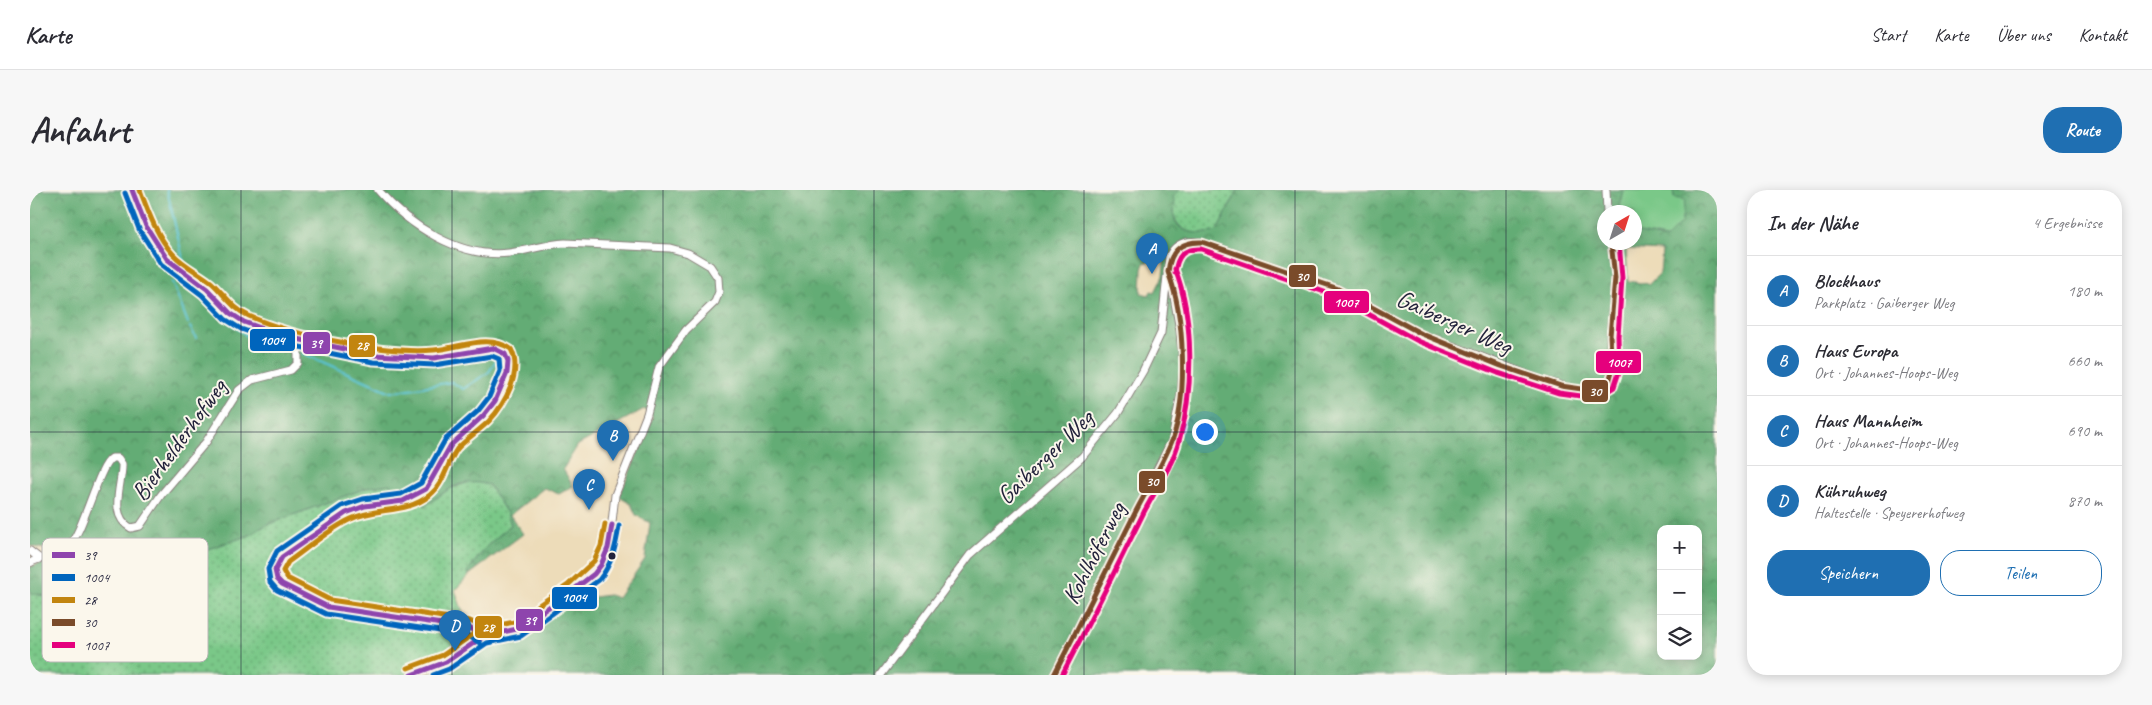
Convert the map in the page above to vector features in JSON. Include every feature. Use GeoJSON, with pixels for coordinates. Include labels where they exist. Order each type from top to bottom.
{"type":"FeatureCollection","features":[{"type":"Feature","properties":{"kind":"street"},"geometry":{"type":"LineString","coordinates":[[132,190],[146,226],[170,263],[208,290],[236,317],[282,336],[394,357],[434,358],[493,348],[505,354],[508,362],[507,373],[495,401],[483,416],[451,445],[426,489],[408,499],[364,506],[346,513],[284,556],[277,563],[275,570],[280,582],[324,606],[469,628],[484,636]]}},
{"type":"Feature","properties":{"kind":"street"},"geometry":{"type":"LineString","coordinates":[[378,190],[408,217],[430,233],[469,250],[485,253],[510,253],[551,244],[565,243],[670,248],[683,251],[705,262],[714,270],[720,282],[719,293],[715,302],[671,349],[660,367],[647,414],[615,495],[610,540],[599,568],[572,591],[517,630],[484,636],[446,662],[410,675]]}},
{"type":"Feature","properties":{"kind":"street"},"geometry":{"type":"LineString","coordinates":[[1606,190],[1607,205]]}},
{"type":"Feature","properties":{"kind":"street","name":"Gaiberger Weg"},"geometry":{"type":"LineString","coordinates":[[881,675],[945,586],[970,555],[1082,457],[1118,413],[1143,371],[1161,333],[1170,254],[1177,246],[1190,241],[1202,242],[1341,290],[1422,334],[1477,357],[1561,386],[1596,391],[1609,382],[1612,371],[1610,336],[1615,278],[1612,250]]}},
{"type":"Feature","properties":{"kind":"street","name":"Kohlhöferweg"},"geometry":{"type":"LineString","coordinates":[[1054,675],[1172,440],[1181,394],[1183,352],[1172,282],[1168,272]]}},
{"type":"Feature","properties":{"kind":"street","name":"Bierhelderhofweg"},"geometry":{"type":"LineString","coordinates":[[73,538],[92,499],[105,464],[112,458],[118,458],[122,464],[117,493],[123,521],[132,528],[142,524],[161,495],[206,442],[239,390],[252,380],[288,371],[296,367],[299,360],[298,353],[290,341],[282,336]]}},
{"type":"Feature","properties":{"kind":"street"},"geometry":{"type":"LineString","coordinates":[[30,551],[39,558]]}},
{"type":"Feature","properties":{"kind":"street","name":"Bierhelderhofweg"},"geometry":{"type":"LineString","coordinates":[[30,563],[42,557]]}},
{"type":"Feature","properties":{"kind":"green space"},"geometry":{"type":"Polygon","coordinates":[[[30,190],[1180,190],[1173,197],[1175,220],[1179,226],[1190,232],[1204,233],[1217,231],[1238,190],[1623,190],[1620,205],[1597,205],[1597,250],[1626,250],[1628,281],[1649,284],[1660,273],[1662,251],[1642,250],[1642,233],[1666,238],[1674,198],[1673,190],[1717,190],[1717,675],[424,675],[449,667],[490,642],[507,645],[540,625],[570,600],[609,595],[618,598],[645,559],[650,523],[636,515],[631,504],[619,497],[653,418],[644,409],[578,445],[563,469],[573,486],[559,494],[544,488],[510,515],[523,534],[469,575],[468,571],[487,546],[511,525],[508,515],[489,485],[479,483],[454,486],[425,506],[417,491],[396,497],[390,484],[369,487],[266,525],[250,535],[208,549],[208,538],[42,538],[42,548],[30,546],[30,190]],[[1165,256],[1144,263],[1141,293],[1149,295],[1151,291],[1155,292],[1163,276],[1165,256]]]}},
{"type":"Feature","properties":{"kind":"green space"},"geometry":{"type":"Polygon","coordinates":[[[1180,190],[1238,190],[1217,232],[1200,234],[1189,232],[1176,221],[1173,197],[1180,190]]]}},
{"type":"Feature","properties":{"kind":"green space"},"geometry":{"type":"Polygon","coordinates":[[[1623,190],[1673,190],[1674,198],[1685,200],[1681,223],[1666,238],[1642,233],[1642,205],[1620,205],[1623,190]]]}},
{"type":"Feature","properties":{"kind":"green space"},"geometry":{"type":"Polygon","coordinates":[[[472,481],[489,485],[508,515],[511,525],[487,546],[468,571],[469,575],[455,590],[467,624],[321,602],[283,581],[281,578],[279,571],[282,561],[315,539],[337,521],[355,511],[407,503],[413,500],[422,500],[425,506],[449,489],[472,481]]]}},
{"type":"Feature","properties":{"kind":"green space"},"geometry":{"type":"Polygon","coordinates":[[[390,484],[417,491],[358,505],[340,513],[283,552],[275,560],[267,576],[272,583],[308,602],[468,632],[473,635],[473,639],[442,661],[410,675],[30,675],[30,593],[42,596],[42,662],[208,662],[208,549],[250,535],[266,525],[369,487],[390,484]]]}},
{"type":"Feature","properties":{"kind":"green space"},"geometry":{"type":"Polygon","coordinates":[[[42,563],[42,595],[30,593],[30,567],[42,563]]]}},
{"type":"Feature","properties":{"kind":"waterway"},"geometry":{"type":"LineString","coordinates":[[167,190],[185,268]]}},
{"type":"Feature","properties":{"kind":"waterway"},"geometry":{"type":"LineString","coordinates":[[172,282],[188,323]]}},
{"type":"Feature","properties":{"kind":"waterway"},"geometry":{"type":"LineString","coordinates":[[194,286],[217,312],[247,336],[293,352]]}},
{"type":"Feature","properties":{"kind":"waterway"},"geometry":{"type":"LineString","coordinates":[[190,327],[196,338]]}},
{"type":"Feature","properties":{"kind":"waterway"},"geometry":{"type":"LineString","coordinates":[[302,353],[391,392],[452,382],[463,389],[489,372],[499,355]]}},
{"type":"Feature","properties":{"kind":"transit line","name":"39"},"geometry":{"type":"LineString","coordinates":[[132,190],[146,226],[167,259],[207,289],[230,313],[244,322],[282,336],[374,355],[434,358],[493,348],[505,354],[508,361],[507,373],[495,401],[483,416],[451,445],[426,489],[403,501],[365,506],[346,513],[282,557],[275,570],[277,579],[282,584],[328,607],[469,628],[484,636]]}},
{"type":"Feature","properties":{"kind":"transit line","name":"28"},"geometry":{"type":"LineString","coordinates":[[140,190],[158,232],[173,254],[212,283],[233,305],[249,316],[314,337],[366,346],[414,351],[493,342],[511,349],[515,368],[514,377],[506,397],[489,421],[457,449],[439,485],[430,495],[412,505],[361,515],[343,523],[288,562],[283,571],[287,578],[330,600],[470,621],[488,629]]}},
{"type":"Feature","properties":{"kind":"transit line","name":"1004"},"geometry":{"type":"LineString","coordinates":[[125,193],[139,229],[161,264],[202,295],[225,319],[241,329],[280,343],[373,362],[434,365],[492,356],[499,359],[500,371],[489,397],[478,411],[445,440],[421,483],[401,494],[363,499],[342,506],[277,551],[268,569],[270,582],[277,590],[326,614],[467,635],[480,643]]}},
{"type":"Feature","properties":{"kind":"transit line","name":"30"},"geometry":{"type":"LineString","coordinates":[[1168,272],[1171,258],[1178,249],[1188,243],[1202,242],[1336,288],[1422,334],[1501,366],[1561,386],[1596,391],[1609,382],[1612,371],[1610,336],[1615,278],[1612,250]]}},
{"type":"Feature","properties":{"kind":"transit line","name":"1007"},"geometry":{"type":"LineString","coordinates":[[1175,273],[1177,262],[1182,254],[1190,250],[1201,249],[1333,295],[1418,341],[1498,373],[1559,393],[1596,398],[1614,387],[1619,372],[1618,336],[1622,278],[1620,250]]}},
{"type":"Feature","properties":{"kind":"transit line","name":"1007"},"geometry":{"type":"LineString","coordinates":[[1062,675],[1168,468],[1179,441],[1187,400],[1190,355],[1186,309],[1175,269]]}},
{"type":"Feature","properties":{"kind":"transit line","name":"30"},"geometry":{"type":"LineString","coordinates":[[1054,675],[1172,441],[1181,402],[1182,356],[1178,310],[1168,272]]}},
{"type":"Feature","properties":{"kind":"transit line","name":"28"},"geometry":{"type":"LineString","coordinates":[[408,668],[443,655],[481,629],[514,622],[568,585],[594,561],[601,546],[605,524]]}},
{"type":"Feature","properties":{"kind":"transit line","name":"39"},"geometry":{"type":"LineString","coordinates":[[411,675],[446,662],[484,636],[517,629],[572,591],[594,574],[601,565],[608,548],[612,525]]}},
{"type":"Feature","properties":{"kind":"transit line","name":"1004"},"geometry":{"type":"LineString","coordinates":[[433,675],[449,669],[487,643],[521,636],[599,580],[613,554],[619,526]]}},
{"type":"Feature","properties":{"kind":"place","name":"Blockhaus"},"geometry":{"type":"Point","coordinates":[1152,274]}},
{"type":"Feature","properties":{"kind":"place","name":"Haus Europa"},"geometry":{"type":"Point","coordinates":[613,461]}},
{"type":"Feature","properties":{"kind":"place","name":"Haus Mannheim"},"geometry":{"type":"Point","coordinates":[589,510]}},
{"type":"Feature","properties":{"kind":"place","name":"Kühruhweg"},"geometry":{"type":"Point","coordinates":[455,651]}}]}
